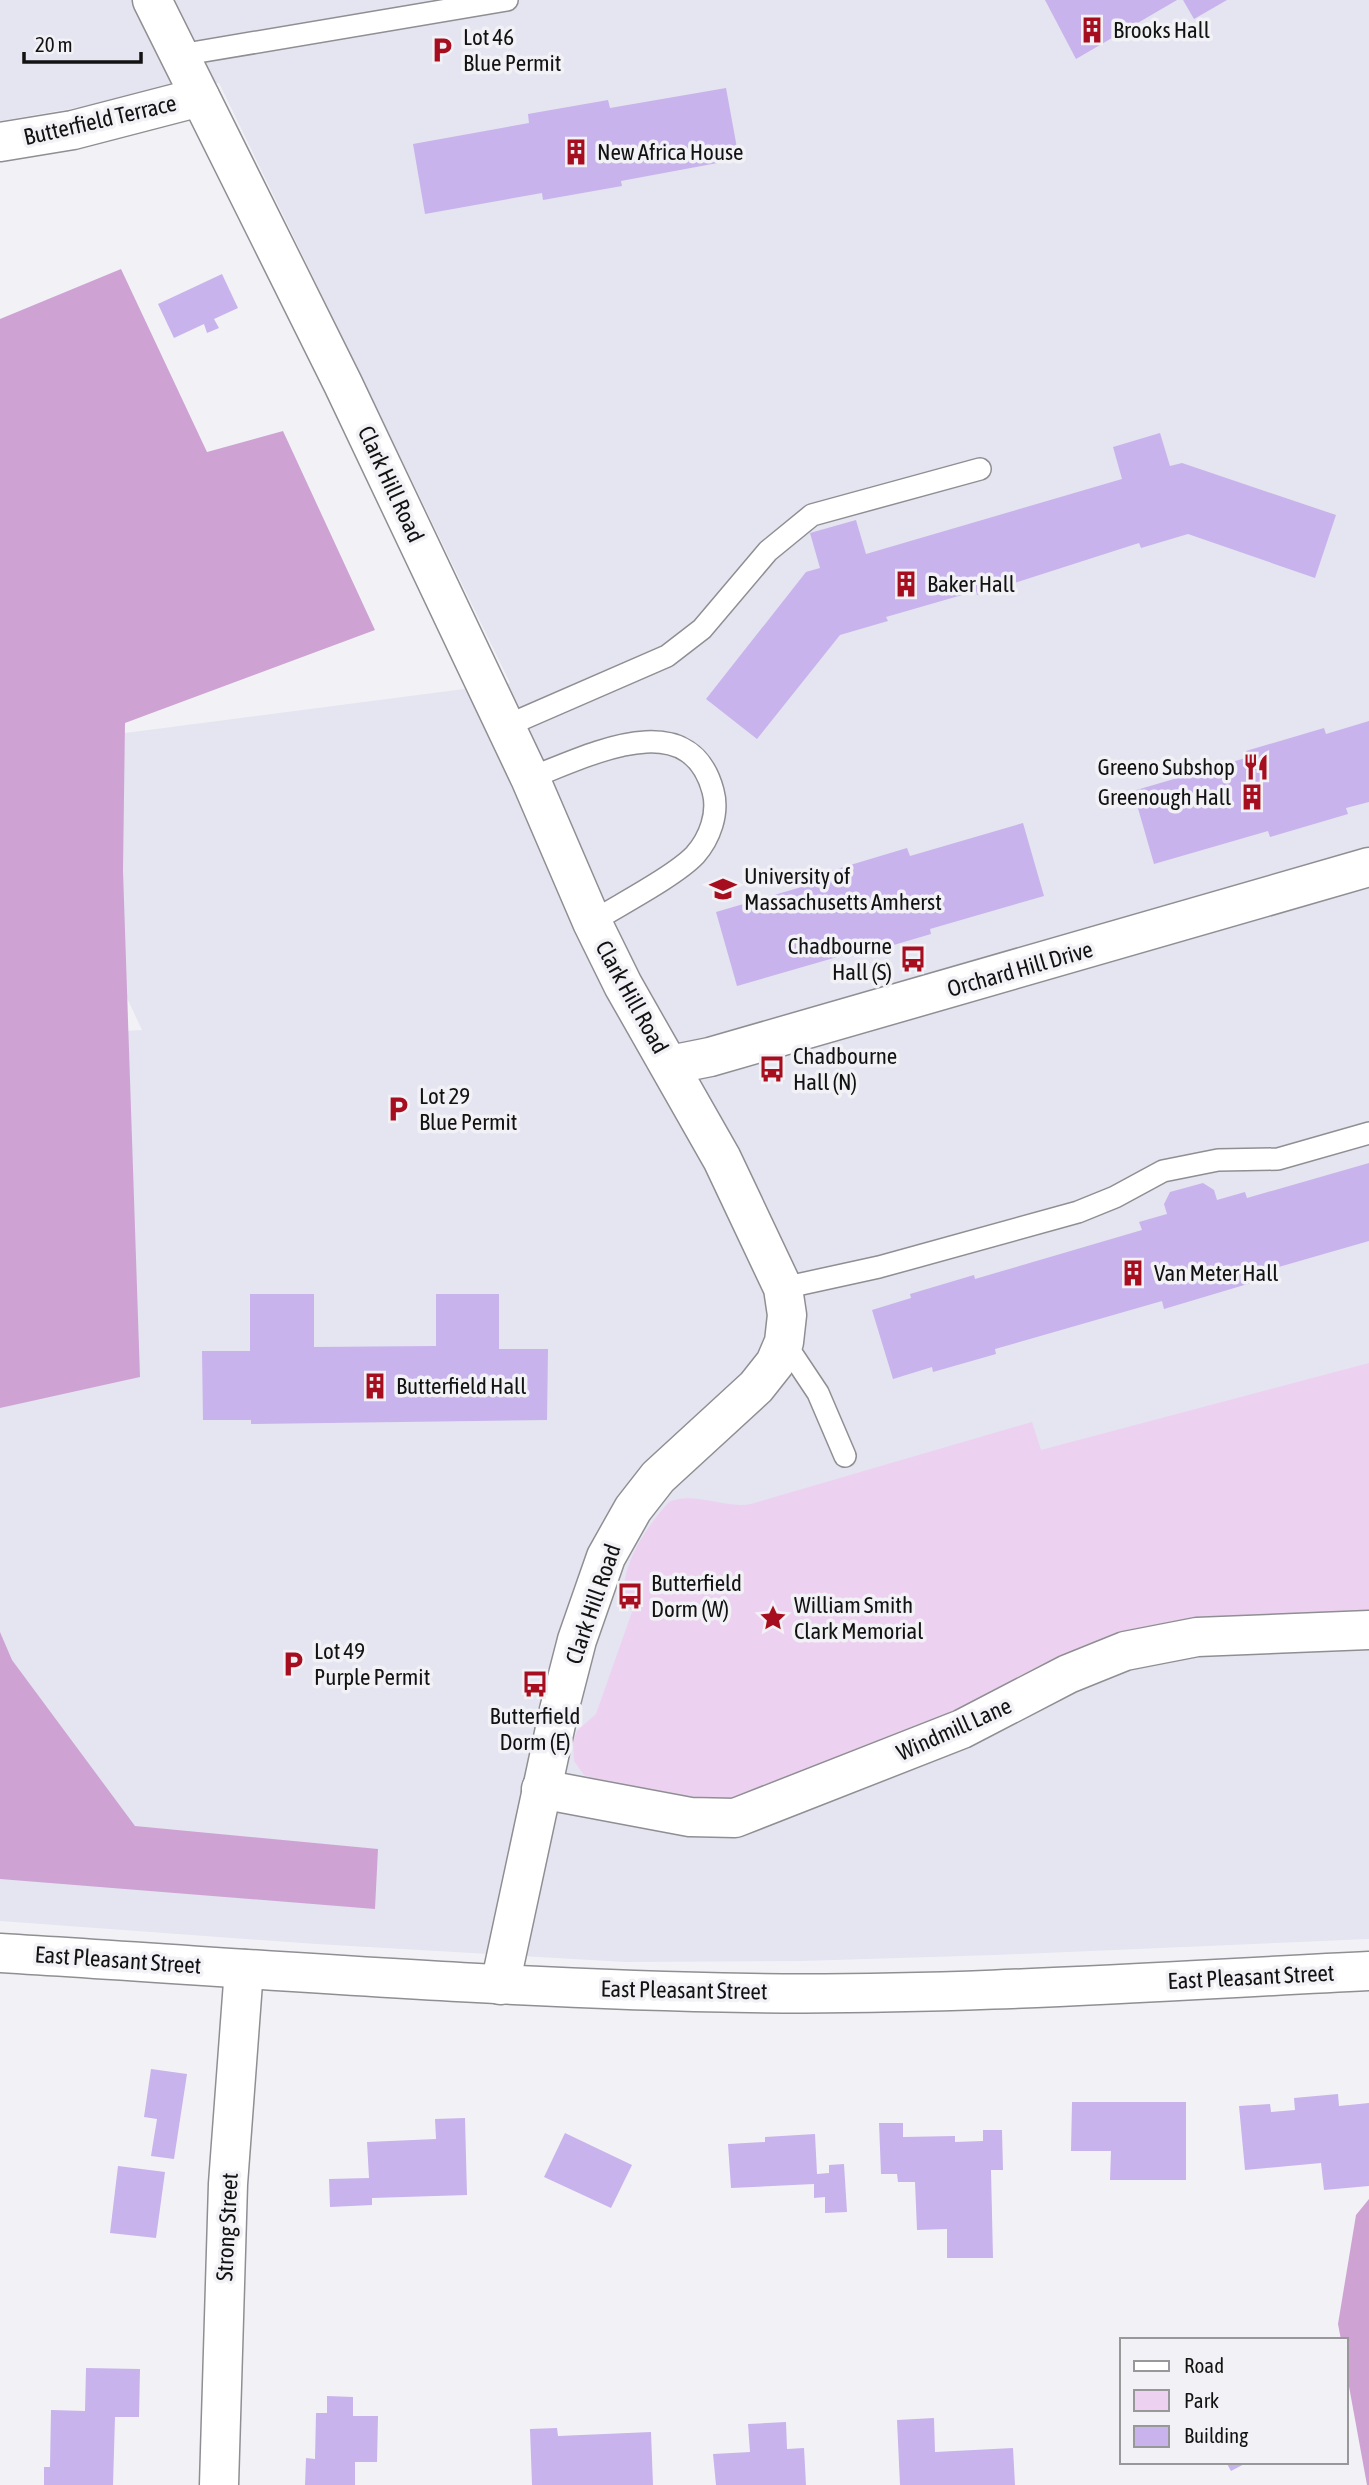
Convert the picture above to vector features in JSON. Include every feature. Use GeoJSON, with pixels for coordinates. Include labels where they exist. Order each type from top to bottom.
{"type":"FeatureCollection","features":[{"type":"Feature","properties":{"kind":"street","name":"Clark Hill Road"},"geometry":{"type":"LineString","coordinates":[[152,0],[343,384],[506,726],[592,922],[623,985],[722,1159],[783,1288],[788,1315],[784,1342],[775,1363],[755,1387],[658,1477],[621,1528],[597,1581],[577,1640],[541,1789],[500,1985]]}},
{"type":"Feature","properties":{"kind":"street","name":"Butterfield Terrace"},"geometry":{"type":"LineString","coordinates":[[0,142],[73,130],[200,97]]}},
{"type":"Feature","properties":{"kind":"street","name":"Orchard Hill Drive"},"geometry":{"type":"LineString","coordinates":[[670,1065],[736,1049],[1369,867]]}},
{"type":"Feature","properties":{"kind":"street","name":"Windmill Lane"},"geometry":{"type":"LineString","coordinates":[[541,1789],[690,1817],[735,1818],[962,1729],[1068,1674],[1125,1651],[1197,1637],[1369,1630]]}},
{"type":"Feature","properties":{"kind":"street","name":"East Pleasant Street"},"geometry":{"type":"LineString","coordinates":[[0,1953],[500,1985],[753,1993],[994,1990],[1369,1971]]}},
{"type":"Feature","properties":{"kind":"street","name":"Strong Street"},"geometry":{"type":"LineString","coordinates":[[219,2485],[228,2185],[244,1969]]}},
{"type":"Feature","properties":{"kind":"lane"},"geometry":{"type":"LineString","coordinates":[[180,55],[507,0]]}},
{"type":"Feature","properties":{"kind":"lane"},"geometry":{"type":"LineString","coordinates":[[506,726],[667,656],[702,629],[786,534],[813,515],[980,470]]}},
{"type":"Feature","properties":{"kind":"lane"},"geometry":{"type":"LineString","coordinates":[[530,778],[631,742],[655,741],[674,745],[695,755],[710,782],[715,800],[709,837],[693,857],[592,922]]}},
{"type":"Feature","properties":{"kind":"lane"},"geometry":{"type":"LineString","coordinates":[[783,1288],[879,1267],[1078,1212],[1115,1197],[1163,1171],[1219,1160],[1278,1159],[1369,1133]]}},
{"type":"Feature","properties":{"kind":"lane"},"geometry":{"type":"LineString","coordinates":[[784,1342],[818,1393],[845,1456]]}},
{"type":"Feature","properties":{"kind":"shaded area","name":"University of Massachusetts Amherst"},"geometry":{"type":"Polygon","coordinates":[[[0,0],[1369,0],[1369,1939],[802,1961],[625,1962],[316,1944],[0,1921],[0,1038],[142,1030],[9,748],[510,683],[219,83],[0,121],[0,0]]]}},
{"type":"Feature","properties":{"kind":"shaded area"},"geometry":{"type":"Polygon","coordinates":[[[121,269],[207,452],[283,431],[375,630],[125,723],[123,871],[140,1377],[0,1408],[0,319],[121,269]]]}},
{"type":"Feature","properties":{"kind":"shaded area"},"geometry":{"type":"Polygon","coordinates":[[[0,1632],[12,1660],[135,1826],[378,1849],[375,1909],[0,1879],[0,1632]]]}},
{"type":"Feature","properties":{"kind":"shaded area"},"geometry":{"type":"Polygon","coordinates":[[[1369,2199],[1369,2485],[1348,2381],[1348,2338],[1341,2338],[1338,2324],[1356,2215],[1369,2199]]]}},
{"type":"Feature","properties":{"kind":"green space"},"geometry":{"type":"Polygon","coordinates":[[[1369,1363],[1369,1611],[970,1708],[736,1799],[706,1799],[598,1780],[584,1775],[574,1761],[573,1742],[577,1731],[596,1714],[632,1612],[626,1599],[627,1569],[641,1539],[669,1502],[689,1498],[751,1504],[1032,1422],[1041,1450],[1369,1363]]]}},
{"type":"Feature","properties":{"kind":"building","name":"Brooks Hall"},"geometry":{"type":"Polygon","coordinates":[[[1045,0],[1177,0],[1076,59],[1045,0]]]}},
{"type":"Feature","properties":{"kind":"building","name":"Brooks Hall"},"geometry":{"type":"Polygon","coordinates":[[[1183,0],[1227,0],[1194,19],[1183,0]]]}},
{"type":"Feature","properties":{"kind":"building","name":"New Africa House"},"geometry":{"type":"Polygon","coordinates":[[[726,88],[739,159],[621,181],[622,186],[543,200],[542,193],[425,214],[413,144],[529,123],[528,114],[608,100],[610,108],[726,88]]]}},
{"type":"Feature","properties":{"kind":"building"},"geometry":{"type":"Polygon","coordinates":[[[222,274],[238,308],[214,319],[219,328],[207,333],[204,324],[174,338],[158,304],[222,274]]]}},
{"type":"Feature","properties":{"kind":"building","name":"Baker Hall"},"geometry":{"type":"Polygon","coordinates":[[[1160,433],[1170,466],[1182,463],[1336,515],[1315,578],[1188,534],[1141,548],[1139,543],[977,595],[976,591],[886,617],[888,621],[840,635],[757,739],[706,699],[806,572],[820,568],[810,533],[856,520],[866,554],[1122,479],[1113,447],[1160,433]]]}},
{"type":"Feature","properties":{"kind":"building","name":"Greenough Hall"},"geometry":{"type":"Polygon","coordinates":[[[1369,721],[1369,802],[1346,808],[1348,814],[1270,837],[1268,831],[1154,864],[1133,791],[1249,757],[1246,751],[1324,728],[1326,734],[1369,721]]]}},
{"type":"Feature","properties":{"kind":"building"},"geometry":{"type":"Polygon","coordinates":[[[1023,823],[1044,896],[930,929],[931,934],[853,957],[851,953],[737,986],[716,912],[829,879],[827,872],[907,848],[910,856],[1023,823]]]}},
{"type":"Feature","properties":{"kind":"building","name":"Van Meter Hall"},"geometry":{"type":"Polygon","coordinates":[[[1369,1163],[1369,1241],[1268,1270],[1271,1277],[1164,1309],[1162,1301],[995,1349],[996,1354],[933,1372],[932,1367],[893,1379],[872,1310],[911,1298],[910,1294],[974,1275],[975,1279],[1142,1230],[1139,1222],[1167,1214],[1164,1204],[1170,1192],[1203,1183],[1214,1190],[1217,1200],[1245,1192],[1247,1198],[1369,1163]]]}},
{"type":"Feature","properties":{"kind":"building","name":"Butterfield Hall"},"geometry":{"type":"Polygon","coordinates":[[[250,1294],[314,1294],[314,1347],[436,1346],[436,1294],[499,1294],[499,1349],[548,1349],[547,1420],[251,1424],[251,1420],[203,1420],[202,1351],[250,1351],[250,1294]]]}},
{"type":"Feature","properties":{"kind":"building"},"geometry":{"type":"Polygon","coordinates":[[[151,2069],[187,2074],[174,2159],[151,2156],[157,2119],[144,2117],[151,2069]]]}},
{"type":"Feature","properties":{"kind":"building"},"geometry":{"type":"Polygon","coordinates":[[[1338,2094],[1339,2106],[1369,2103],[1369,2186],[1324,2190],[1321,2163],[1245,2170],[1239,2106],[1270,2104],[1271,2112],[1295,2110],[1294,2098],[1338,2094]]]}},
{"type":"Feature","properties":{"kind":"building"},"geometry":{"type":"Polygon","coordinates":[[[1072,2102],[1186,2102],[1186,2180],[1110,2180],[1111,2151],[1071,2151],[1072,2102]]]}},
{"type":"Feature","properties":{"kind":"building"},"geometry":{"type":"Polygon","coordinates":[[[465,2118],[467,2195],[372,2198],[372,2205],[330,2207],[329,2179],[369,2178],[367,2142],[436,2139],[435,2119],[465,2118]]]}},
{"type":"Feature","properties":{"kind":"building"},"geometry":{"type":"Polygon","coordinates":[[[879,2123],[903,2123],[903,2137],[955,2136],[955,2142],[983,2141],[983,2130],[1002,2130],[1003,2170],[991,2170],[993,2258],[947,2258],[947,2229],[917,2230],[915,2182],[898,2182],[897,2174],[881,2174],[879,2123]]]}},
{"type":"Feature","properties":{"kind":"building"},"geometry":{"type":"Polygon","coordinates":[[[565,2133],[632,2165],[611,2208],[544,2177],[565,2133]]]}},
{"type":"Feature","properties":{"kind":"building"},"geometry":{"type":"Polygon","coordinates":[[[815,2134],[817,2174],[829,2173],[829,2165],[844,2164],[847,2212],[825,2213],[825,2197],[814,2198],[814,2184],[731,2188],[728,2144],[765,2142],[765,2137],[815,2134]]]}},
{"type":"Feature","properties":{"kind":"building"},"geometry":{"type":"Polygon","coordinates":[[[118,2166],[165,2172],[156,2238],[110,2233],[118,2166]]]}},
{"type":"Feature","properties":{"kind":"building"},"geometry":{"type":"Polygon","coordinates":[[[86,2368],[140,2369],[139,2417],[115,2417],[113,2485],[44,2485],[44,2467],[50,2467],[51,2410],[85,2411],[86,2368]]]}},
{"type":"Feature","properties":{"kind":"building"},"geometry":{"type":"Polygon","coordinates":[[[327,2396],[353,2397],[353,2416],[378,2416],[377,2462],[355,2462],[355,2485],[305,2485],[306,2458],[315,2459],[316,2413],[327,2413],[327,2396]]]}},
{"type":"Feature","properties":{"kind":"building"},"geometry":{"type":"Polygon","coordinates":[[[934,2418],[935,2452],[1013,2448],[1015,2485],[900,2485],[897,2420],[934,2418]]]}},
{"type":"Feature","properties":{"kind":"building"},"geometry":{"type":"Polygon","coordinates":[[[786,2422],[787,2449],[804,2448],[806,2485],[716,2485],[713,2454],[750,2452],[748,2424],[786,2422]]]}},
{"type":"Feature","properties":{"kind":"building"},"geometry":{"type":"Polygon","coordinates":[[[557,2428],[558,2436],[651,2432],[653,2485],[532,2485],[530,2429],[557,2428]]]}},
{"type":"Feature","properties":{"kind":"building"},"geometry":{"type":"Polygon","coordinates":[[[1227,2464],[1244,2464],[1231,2471],[1227,2464]]]}},
{"type":"Feature","properties":{"kind":"place","name":"Brooks Hall"},"geometry":{"type":"Point","coordinates":[1092,30]}},
{"type":"Feature","properties":{"kind":"place","name":"Lot 46 Blue Permit"},"geometry":{"type":"Point","coordinates":[442,50]}},
{"type":"Feature","properties":{"kind":"place","name":"New Africa House"},"geometry":{"type":"Point","coordinates":[576,152]}},
{"type":"Feature","properties":{"kind":"place","name":"Baker Hall"},"geometry":{"type":"Point","coordinates":[906,584]}},
{"type":"Feature","properties":{"kind":"place","name":"Greeno Subshop"},"geometry":{"type":"Point","coordinates":[1256,767]}},
{"type":"Feature","properties":{"kind":"place","name":"Greenough Hall"},"geometry":{"type":"Point","coordinates":[1252,797]}},
{"type":"Feature","properties":{"kind":"place","name":"University of Massachusetts Amherst"},"geometry":{"type":"Point","coordinates":[723,889]}},
{"type":"Feature","properties":{"kind":"place","name":"Chadbourne Hall (S)"},"geometry":{"type":"Point","coordinates":[913,959]}},
{"type":"Feature","properties":{"kind":"place","name":"Chadbourne Hall (N)"},"geometry":{"type":"Point","coordinates":[772,1069]}},
{"type":"Feature","properties":{"kind":"place","name":"Lot 29 Blue Permit"},"geometry":{"type":"Point","coordinates":[398,1109]}},
{"type":"Feature","properties":{"kind":"place","name":"Van Meter Hall"},"geometry":{"type":"Point","coordinates":[1133,1273]}},
{"type":"Feature","properties":{"kind":"place","name":"Butterfield Hall"},"geometry":{"type":"Point","coordinates":[375,1386]}},
{"type":"Feature","properties":{"kind":"place","name":"Butterfield Dorm (W)"},"geometry":{"type":"Point","coordinates":[630,1596]}},
{"type":"Feature","properties":{"kind":"place","name":"William Smith Clark Memorial"},"geometry":{"type":"Point","coordinates":[773,1618]}},
{"type":"Feature","properties":{"kind":"place","name":"Lot 49 Purple Permit"},"geometry":{"type":"Point","coordinates":[293,1664]}},
{"type":"Feature","properties":{"kind":"place","name":"Butterfield Dorm (E)"},"geometry":{"type":"Point","coordinates":[535,1684]}}]}
